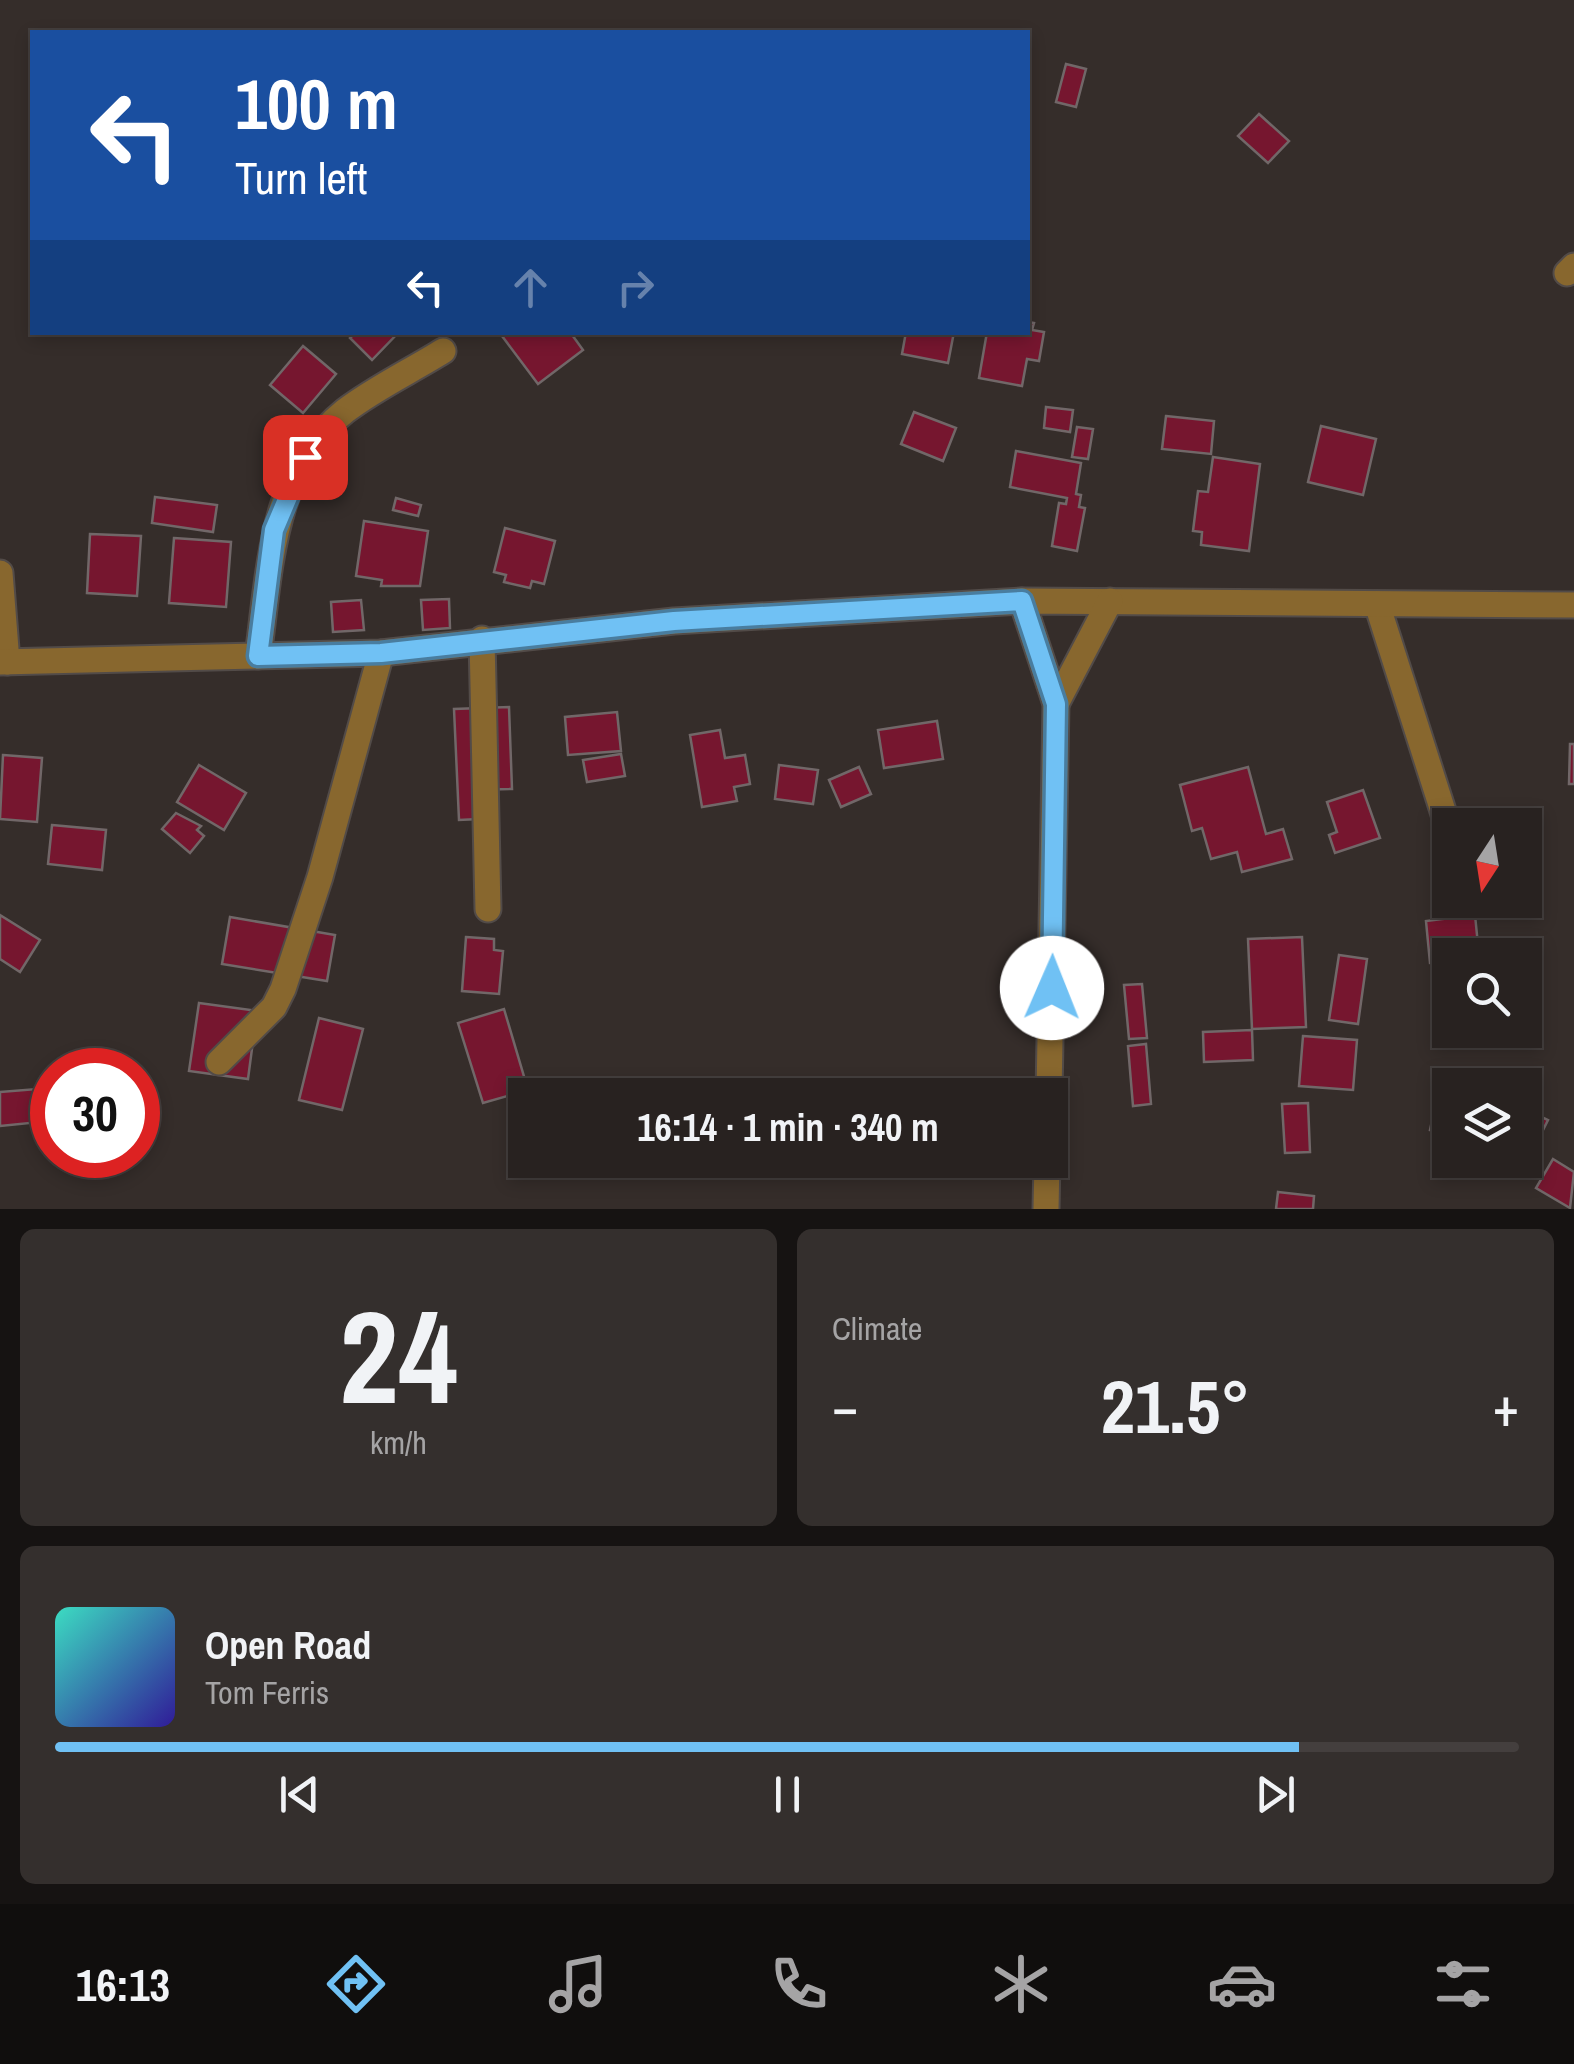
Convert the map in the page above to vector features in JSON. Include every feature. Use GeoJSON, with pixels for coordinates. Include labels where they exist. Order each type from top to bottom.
{"type":"FeatureCollection","features":[{"type":"Feature","properties":{"kind":"street"},"geometry":{"type":"LineString","coordinates":[[258,656],[274,530],[294,474],[316,440],[346,411],[444,352]]}},
{"type":"Feature","properties":{"kind":"street"},"geometry":{"type":"LineString","coordinates":[[0,573],[3,662],[381,653],[482,639],[712,618],[1022,601],[1574,604]]}},
{"type":"Feature","properties":{"kind":"street"},"geometry":{"type":"LineString","coordinates":[[1056,704],[1110,600]]}},
{"type":"Feature","properties":{"kind":"street"},"geometry":{"type":"LineString","coordinates":[[1022,601],[1056,704],[1049,1078]]}},
{"type":"Feature","properties":{"kind":"street"},"geometry":{"type":"LineString","coordinates":[[1377,604],[1442,808]]}},
{"type":"Feature","properties":{"kind":"street"},"geometry":{"type":"LineString","coordinates":[[482,639],[488,909]]}},
{"type":"Feature","properties":{"kind":"street"},"geometry":{"type":"LineString","coordinates":[[220,1062],[264,1019],[283,989],[320,878],[381,653]]}},
{"type":"Feature","properties":{"kind":"street"},"geometry":{"type":"LineString","coordinates":[[1046,1209],[1047,1178]]}},
{"type":"Feature","properties":{"kind":"building"},"geometry":{"type":"Polygon","coordinates":[[[1066,64],[1086,69],[1076,107],[1056,102],[1066,64]]]}},
{"type":"Feature","properties":{"kind":"building"},"geometry":{"type":"Polygon","coordinates":[[[1259,114],[1289,141],[1268,163],[1238,136],[1259,114]]]}},
{"type":"Feature","properties":{"kind":"building"},"geometry":{"type":"Polygon","coordinates":[[[1030,322],[1034,323],[1032,330],[1044,332],[1039,361],[1027,359],[1022,386],[979,378],[986,335],[1030,335],[1030,322]]]}},
{"type":"Feature","properties":{"kind":"building"},"geometry":{"type":"Polygon","coordinates":[[[353,335],[396,335],[372,360],[350,338],[353,335]]]}},
{"type":"Feature","properties":{"kind":"building"},"geometry":{"type":"Polygon","coordinates":[[[501,335],[572,335],[583,350],[538,384],[501,335]]]}},
{"type":"Feature","properties":{"kind":"building"},"geometry":{"type":"Polygon","coordinates":[[[905,335],[953,335],[948,363],[902,354],[905,335]]]}},
{"type":"Feature","properties":{"kind":"building"},"geometry":{"type":"Polygon","coordinates":[[[303,346],[336,374],[303,413],[270,385],[303,346]]]}},
{"type":"Feature","properties":{"kind":"building"},"geometry":{"type":"Polygon","coordinates":[[[1046,407],[1073,410],[1070,432],[1044,428],[1046,407]]]}},
{"type":"Feature","properties":{"kind":"building"},"geometry":{"type":"Polygon","coordinates":[[[914,412],[956,428],[943,461],[901,444],[914,412]]]}},
{"type":"Feature","properties":{"kind":"building"},"geometry":{"type":"Polygon","coordinates":[[[1166,416],[1214,421],[1211,454],[1162,449],[1166,416]]]}},
{"type":"Feature","properties":{"kind":"building"},"geometry":{"type":"Polygon","coordinates":[[[1321,426],[1376,439],[1363,495],[1308,482],[1321,426]]]}},
{"type":"Feature","properties":{"kind":"building"},"geometry":{"type":"Polygon","coordinates":[[[1077,427],[1093,429],[1088,459],[1072,457],[1077,427]]]}},
{"type":"Feature","properties":{"kind":"building"},"geometry":{"type":"Polygon","coordinates":[[[1016,451],[1081,463],[1076,494],[1081,495],[1079,507],[1085,508],[1077,551],[1052,546],[1059,503],[1066,504],[1067,498],[1010,487],[1016,451]]]}},
{"type":"Feature","properties":{"kind":"building"},"geometry":{"type":"Polygon","coordinates":[[[1213,457],[1260,464],[1249,551],[1201,545],[1202,532],[1193,531],[1198,491],[1208,492],[1213,457]]]}},
{"type":"Feature","properties":{"kind":"building"},"geometry":{"type":"Polygon","coordinates":[[[155,497],[217,505],[213,532],[152,523],[155,497]]]}},
{"type":"Feature","properties":{"kind":"building"},"geometry":{"type":"Polygon","coordinates":[[[396,498],[421,505],[418,516],[393,510],[396,498]]]}},
{"type":"Feature","properties":{"kind":"building"},"geometry":{"type":"Polygon","coordinates":[[[364,521],[428,531],[420,586],[381,586],[382,580],[356,576],[364,521]]]}},
{"type":"Feature","properties":{"kind":"building"},"geometry":{"type":"Polygon","coordinates":[[[505,528],[555,541],[544,584],[532,581],[530,588],[504,582],[506,575],[494,572],[505,528]]]}},
{"type":"Feature","properties":{"kind":"building"},"geometry":{"type":"Polygon","coordinates":[[[90,534],[141,536],[137,596],[87,593],[90,534]]]}},
{"type":"Feature","properties":{"kind":"building"},"geometry":{"type":"Polygon","coordinates":[[[174,538],[231,542],[226,607],[169,603],[174,538]]]}},
{"type":"Feature","properties":{"kind":"building"},"geometry":{"type":"Polygon","coordinates":[[[449,599],[450,628],[423,630],[421,600],[449,599]]]}},
{"type":"Feature","properties":{"kind":"building"},"geometry":{"type":"Polygon","coordinates":[[[361,600],[364,630],[333,632],[331,602],[361,600]]]}},
{"type":"Feature","properties":{"kind":"building"},"geometry":{"type":"Polygon","coordinates":[[[509,707],[512,789],[477,790],[479,819],[459,820],[454,709],[509,707]]]}},
{"type":"Feature","properties":{"kind":"building"},"geometry":{"type":"Polygon","coordinates":[[[617,712],[621,751],[568,755],[565,717],[617,712]]]}},
{"type":"Feature","properties":{"kind":"building"},"geometry":{"type":"Polygon","coordinates":[[[937,721],[943,759],[884,768],[878,730],[937,721]]]}},
{"type":"Feature","properties":{"kind":"building"},"geometry":{"type":"Polygon","coordinates":[[[720,730],[725,758],[745,755],[750,784],[734,787],[737,801],[702,807],[690,735],[720,730]]]}},
{"type":"Feature","properties":{"kind":"building"},"geometry":{"type":"Polygon","coordinates":[[[1570,744],[1574,744],[1574,784],[1569,784],[1570,744]]]}},
{"type":"Feature","properties":{"kind":"building"},"geometry":{"type":"Polygon","coordinates":[[[621,754],[625,776],[587,782],[583,760],[621,754]]]}},
{"type":"Feature","properties":{"kind":"building"},"geometry":{"type":"Polygon","coordinates":[[[3,755],[42,758],[37,822],[0,819],[3,755]]]}},
{"type":"Feature","properties":{"kind":"building"},"geometry":{"type":"Polygon","coordinates":[[[199,765],[246,793],[224,830],[177,802],[199,765]]]}},
{"type":"Feature","properties":{"kind":"building"},"geometry":{"type":"Polygon","coordinates":[[[779,765],[818,770],[813,804],[775,799],[779,765]]]}},
{"type":"Feature","properties":{"kind":"building"},"geometry":{"type":"Polygon","coordinates":[[[859,767],[871,794],[841,807],[829,780],[859,767]]]}},
{"type":"Feature","properties":{"kind":"building"},"geometry":{"type":"Polygon","coordinates":[[[1248,767],[1266,834],[1283,829],[1292,859],[1242,872],[1237,852],[1211,859],[1202,828],[1192,831],[1180,785],[1248,767]]]}},
{"type":"Feature","properties":{"kind":"building"},"geometry":{"type":"Polygon","coordinates":[[[1363,790],[1380,838],[1335,853],[1329,835],[1337,832],[1327,802],[1363,790]]]}},
{"type":"Feature","properties":{"kind":"building"},"geometry":{"type":"Polygon","coordinates":[[[176,813],[201,826],[197,830],[204,836],[190,853],[162,829],[176,813]]]}},
{"type":"Feature","properties":{"kind":"building"},"geometry":{"type":"Polygon","coordinates":[[[52,825],[106,830],[102,870],[48,864],[52,825]]]}},
{"type":"Feature","properties":{"kind":"building"},"geometry":{"type":"Polygon","coordinates":[[[0,915],[40,940],[20,972],[0,959],[0,915]]]}},
{"type":"Feature","properties":{"kind":"building"},"geometry":{"type":"Polygon","coordinates":[[[230,917],[335,935],[327,981],[222,964],[230,917]]]}},
{"type":"Feature","properties":{"kind":"building"},"geometry":{"type":"Polygon","coordinates":[[[1475,918],[1477,938],[1432,938],[1430,963],[1426,921],[1475,918]]]}},
{"type":"Feature","properties":{"kind":"building"},"geometry":{"type":"Polygon","coordinates":[[[466,937],[494,939],[494,950],[503,951],[499,994],[462,991],[466,937]]]}},
{"type":"Feature","properties":{"kind":"building"},"geometry":{"type":"Polygon","coordinates":[[[1302,937],[1306,1027],[1252,1029],[1248,939],[1302,937]]]}},
{"type":"Feature","properties":{"kind":"building"},"geometry":{"type":"Polygon","coordinates":[[[1339,955],[1367,959],[1358,1024],[1329,1020],[1339,955]]]}},
{"type":"Feature","properties":{"kind":"building"},"geometry":{"type":"Polygon","coordinates":[[[1142,984],[1147,1038],[1129,1039],[1124,985],[1142,984]]]}},
{"type":"Feature","properties":{"kind":"building"},"geometry":{"type":"Polygon","coordinates":[[[199,1003],[257,1011],[248,1079],[189,1071],[199,1003]]]}},
{"type":"Feature","properties":{"kind":"building"},"geometry":{"type":"Polygon","coordinates":[[[504,1009],[524,1078],[508,1078],[508,1096],[483,1103],[458,1023],[504,1009]]]}},
{"type":"Feature","properties":{"kind":"building"},"geometry":{"type":"Polygon","coordinates":[[[319,1018],[363,1029],[342,1110],[299,1100],[319,1018]]]}},
{"type":"Feature","properties":{"kind":"building"},"geometry":{"type":"Polygon","coordinates":[[[1252,1030],[1253,1060],[1204,1062],[1203,1032],[1252,1030]]]}},
{"type":"Feature","properties":{"kind":"building"},"geometry":{"type":"Polygon","coordinates":[[[1303,1036],[1357,1040],[1353,1090],[1299,1086],[1303,1036]]]}},
{"type":"Feature","properties":{"kind":"building"},"geometry":{"type":"Polygon","coordinates":[[[1146,1044],[1151,1104],[1133,1106],[1128,1046],[1146,1044]]]}},
{"type":"Feature","properties":{"kind":"building"},"geometry":{"type":"Polygon","coordinates":[[[30,1090],[30,1123],[0,1126],[0,1092],[30,1090]]]}},
{"type":"Feature","properties":{"kind":"building"},"geometry":{"type":"Polygon","coordinates":[[[1308,1103],[1310,1152],[1285,1153],[1282,1104],[1308,1103]]]}},
{"type":"Feature","properties":{"kind":"building"},"geometry":{"type":"Polygon","coordinates":[[[1553,1159],[1574,1172],[1570,1208],[1536,1188],[1553,1159]]]}},
{"type":"Feature","properties":{"kind":"building"},"geometry":{"type":"Polygon","coordinates":[[[1278,1192],[1314,1196],[1313,1209],[1276,1209],[1278,1192]]]}},
{"type":"Feature","properties":{"kind":"route"},"geometry":{"type":"LineString","coordinates":[[305,457],[294,474],[274,530],[258,656],[381,653],[674,621],[1022,601],[1056,704],[1052,752],[1052,988]]}}]}
